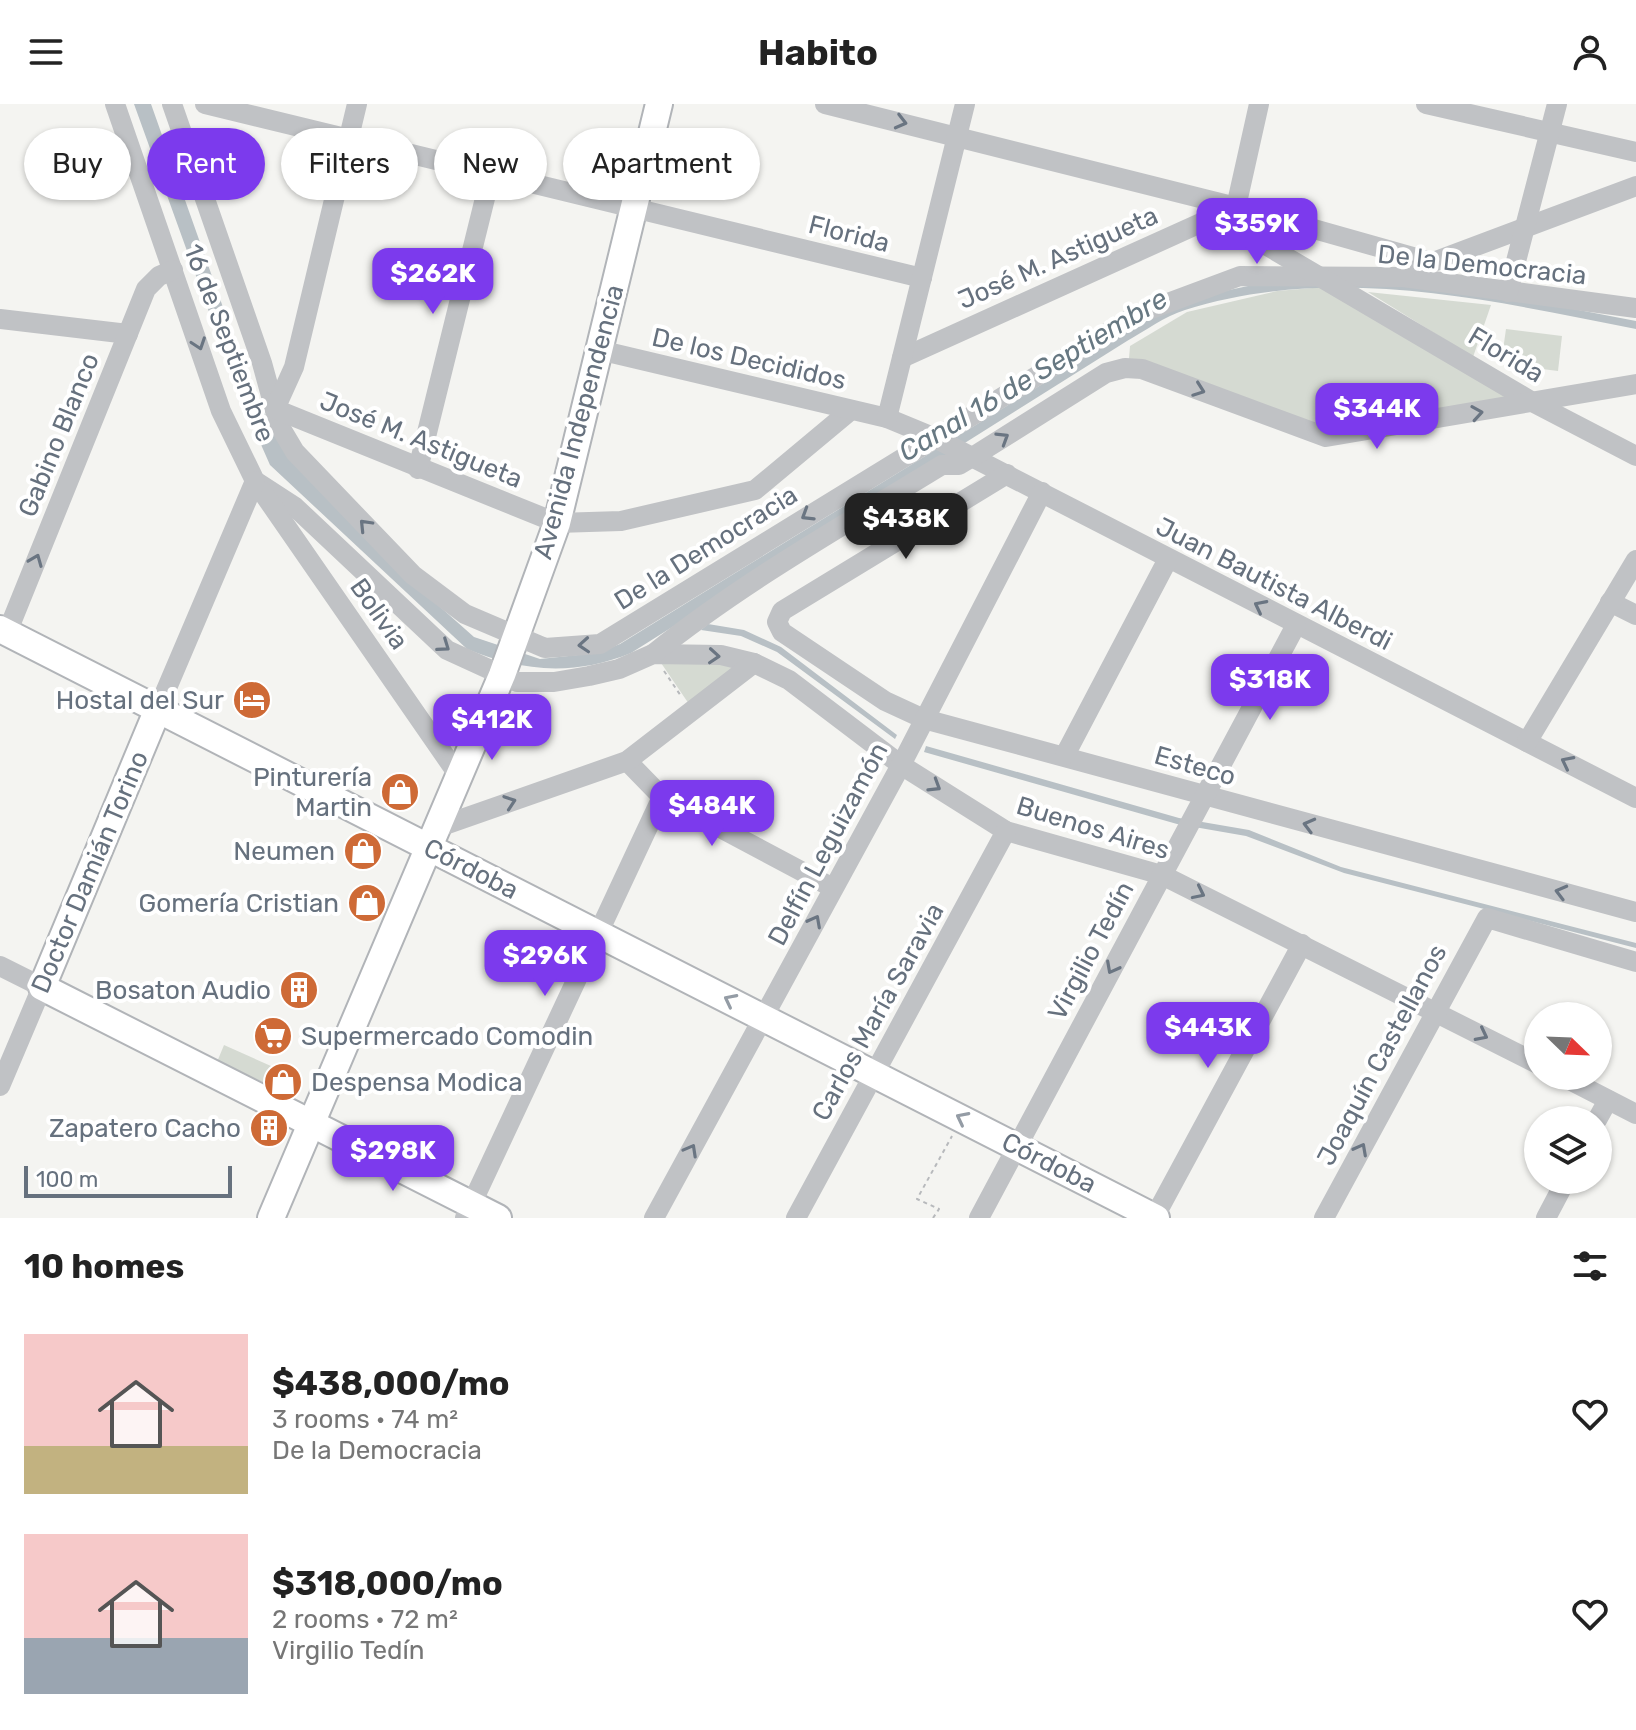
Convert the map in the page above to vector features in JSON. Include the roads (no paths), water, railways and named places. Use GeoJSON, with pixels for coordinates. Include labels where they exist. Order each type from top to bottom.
{"type":"FeatureCollection","features":[{"type":"Feature","properties":{"kind":"main road","name":"Avenida Independencia"},"geometry":{"type":"LineString","coordinates":[[271,1218],[502,675],[557,523],[659,104]]}},
{"type":"Feature","properties":{"kind":"main road","name":"Córdoba"},"geometry":{"type":"LineString","coordinates":[[3,631],[158,709],[432,838],[599,934],[1155,1218]]}},
{"type":"Feature","properties":{"kind":"main road","name":"Doctor Damián Torino"},"geometry":{"type":"LineString","coordinates":[[42,987],[158,709]]}},
{"type":"Feature","properties":{"kind":"main road"},"geometry":{"type":"LineString","coordinates":[[42,987],[311,1124],[469,1211],[498,1218]]}},
{"type":"Feature","properties":{"kind":"street","name":"16 de Septiembre"},"geometry":{"type":"LineString","coordinates":[[115,104],[221,411],[255,481],[295,507],[447,650],[502,675]]}},
{"type":"Feature","properties":{"kind":"street","name":"De la Democracia"},"geometry":{"type":"LineString","coordinates":[[172,104],[262,363],[279,425],[295,452],[413,575],[465,614],[545,648],[600,644],[1138,314],[1240,276],[1403,277],[1636,308]]}},
{"type":"Feature","properties":{"kind":"street","name":"Florida"},"geometry":{"type":"LineString","coordinates":[[205,104],[304,128]]}},
{"type":"Feature","properties":{"kind":"street"},"geometry":{"type":"LineString","coordinates":[[352,128],[357,104]]}},
{"type":"Feature","properties":{"kind":"street"},"geometry":{"type":"LineString","coordinates":[[825,104],[1236,207],[1431,262]]}},
{"type":"Feature","properties":{"kind":"street"},"geometry":{"type":"LineString","coordinates":[[887,418],[965,104]]}},
{"type":"Feature","properties":{"kind":"street"},"geometry":{"type":"LineString","coordinates":[[1259,104],[1236,207],[1247,228],[1264,244],[1325,278]]}},
{"type":"Feature","properties":{"kind":"street"},"geometry":{"type":"LineString","coordinates":[[1426,104],[1636,152]]}},
{"type":"Feature","properties":{"kind":"street"},"geometry":{"type":"LineString","coordinates":[[1508,292],[1557,104]]}},
{"type":"Feature","properties":{"kind":"street"},"geometry":{"type":"LineString","coordinates":[[1403,277],[1431,262],[1636,186]]}},
{"type":"Feature","properties":{"kind":"street","name":"Florida"},"geometry":{"type":"LineString","coordinates":[[547,187],[922,278]]}},
{"type":"Feature","properties":{"kind":"street"},"geometry":{"type":"LineString","coordinates":[[275,409],[294,367],[334,200]]}},
{"type":"Feature","properties":{"kind":"street"},"geometry":{"type":"LineString","coordinates":[[418,469],[485,200]]}},
{"type":"Feature","properties":{"kind":"street","name":"José M. Astigueta"},"geometry":{"type":"LineString","coordinates":[[902,358],[1236,207]]}},
{"type":"Feature","properties":{"kind":"street","name":"Gabino Blanco"},"geometry":{"type":"LineString","coordinates":[[3,631],[146,289],[159,276],[173,270]]}},
{"type":"Feature","properties":{"kind":"street","name":"Florida"},"geometry":{"type":"LineString","coordinates":[[1325,278],[1536,404],[1636,456]]}},
{"type":"Feature","properties":{"kind":"street"},"geometry":{"type":"LineString","coordinates":[[0,319],[128,334]]}},
{"type":"Feature","properties":{"kind":"street","name":"De los Decididos"},"geometry":{"type":"LineString","coordinates":[[599,350],[887,418]]}},
{"type":"Feature","properties":{"kind":"street","name":"De la Democracia"},"geometry":{"type":"LineString","coordinates":[[653,654],[707,610],[942,465],[959,465],[1106,373],[1125,368],[1142,369],[1326,437],[1536,404]]}},
{"type":"Feature","properties":{"kind":"street"},"geometry":{"type":"LineString","coordinates":[[1536,404],[1636,384]]}},
{"type":"Feature","properties":{"kind":"street","name":"José M. Astigueta"},"geometry":{"type":"LineString","coordinates":[[275,409],[557,523],[621,521],[755,490],[851,410]]}},
{"type":"Feature","properties":{"kind":"street","name":"Juan Bautista Alberdi"},"geometry":{"type":"LineString","coordinates":[[887,418],[974,456],[1168,559],[1636,798]]}},
{"type":"Feature","properties":{"kind":"street","name":"Esteco"},"geometry":{"type":"LineString","coordinates":[[1007,474],[782,611],[777,622],[782,632],[885,701],[924,719],[1065,755],[1201,803],[1636,912]]}},
{"type":"Feature","properties":{"kind":"street","name":"Doctor Damián Torino"},"geometry":{"type":"LineString","coordinates":[[158,709],[255,481]]}},
{"type":"Feature","properties":{"kind":"street","name":"Bolivia"},"geometry":{"type":"LineString","coordinates":[[255,481],[459,776]]}},
{"type":"Feature","properties":{"kind":"street","name":"Delfín Leguizamón"},"geometry":{"type":"LineString","coordinates":[[654,1218],[901,765],[1042,492]]}},
{"type":"Feature","properties":{"kind":"street"},"geometry":{"type":"LineString","coordinates":[[1065,755],[1168,559]]}},
{"type":"Feature","properties":{"kind":"street"},"geometry":{"type":"LineString","coordinates":[[1527,742],[1636,560]]}},
{"type":"Feature","properties":{"kind":"street"},"geometry":{"type":"LineString","coordinates":[[1610,602],[1636,615]]}},
{"type":"Feature","properties":{"kind":"street","name":"Virgilio Tedín"},"geometry":{"type":"LineString","coordinates":[[979,1218],[1296,625]]}},
{"type":"Feature","properties":{"kind":"street","name":"Buenos Aires"},"geometry":{"type":"LineString","coordinates":[[502,675],[517,682],[554,682],[619,669],[653,654],[721,655],[754,663],[789,680],[901,765],[1006,831],[1162,875],[1524,1057]]}},
{"type":"Feature","properties":{"kind":"street"},"geometry":{"type":"LineString","coordinates":[[432,838],[627,761],[754,663]]}},
{"type":"Feature","properties":{"kind":"street"},"geometry":{"type":"LineString","coordinates":[[627,761],[662,797],[833,888]]}},
{"type":"Feature","properties":{"kind":"street"},"geometry":{"type":"LineString","coordinates":[[469,1211],[662,797]]}},
{"type":"Feature","properties":{"kind":"street","name":"Carlos María Saravia"},"geometry":{"type":"LineString","coordinates":[[796,1218],[1006,831]]}},
{"type":"Feature","properties":{"kind":"street","name":"Joaquín Castellanos"},"geometry":{"type":"LineString","coordinates":[[1324,1218],[1487,918],[1636,962]]}},
{"type":"Feature","properties":{"kind":"street"},"geometry":{"type":"LineString","coordinates":[[1155,1218],[1302,944]]}},
{"type":"Feature","properties":{"kind":"street"},"geometry":{"type":"LineString","coordinates":[[0,966],[42,987]]}},
{"type":"Feature","properties":{"kind":"street","name":"Doctor Damián Torino"},"geometry":{"type":"LineString","coordinates":[[0,1086],[42,987]]}},
{"type":"Feature","properties":{"kind":"street"},"geometry":{"type":"LineString","coordinates":[[1589,1090],[1636,1114]]}},
{"type":"Feature","properties":{"kind":"street"},"geometry":{"type":"LineString","coordinates":[[1605,1106],[1608,1100]]}},
{"type":"Feature","properties":{"kind":"street"},"geometry":{"type":"LineString","coordinates":[[1546,1218],[1559,1194]]}},
{"type":"Feature","properties":{"kind":"place","name":"Hostal del Sur"},"geometry":{"type":"Point","coordinates":[252,700]}},
{"type":"Feature","properties":{"kind":"place","name":"Pinturería Martin"},"geometry":{"type":"Point","coordinates":[400,792]}},
{"type":"Feature","properties":{"kind":"place","name":"Neumen"},"geometry":{"type":"Point","coordinates":[363,851]}},
{"type":"Feature","properties":{"kind":"place","name":"Gomería Cristian"},"geometry":{"type":"Point","coordinates":[367,903]}},
{"type":"Feature","properties":{"kind":"place","name":"Bosaton Audio"},"geometry":{"type":"Point","coordinates":[299,990]}},
{"type":"Feature","properties":{"kind":"place","name":"Supermercado Comodin"},"geometry":{"type":"Point","coordinates":[273,1036]}},
{"type":"Feature","properties":{"kind":"place","name":"Despensa Modica"},"geometry":{"type":"Point","coordinates":[283,1082]}},
{"type":"Feature","properties":{"kind":"place","name":"Zapatero Cacho"},"geometry":{"type":"Point","coordinates":[269,1128]}},
{"type":"Feature","properties":{"kind":"water label","name":"Canal 16 de Septiembre"},"geometry":{"type":"Point","coordinates":[1033,375]}}]}
